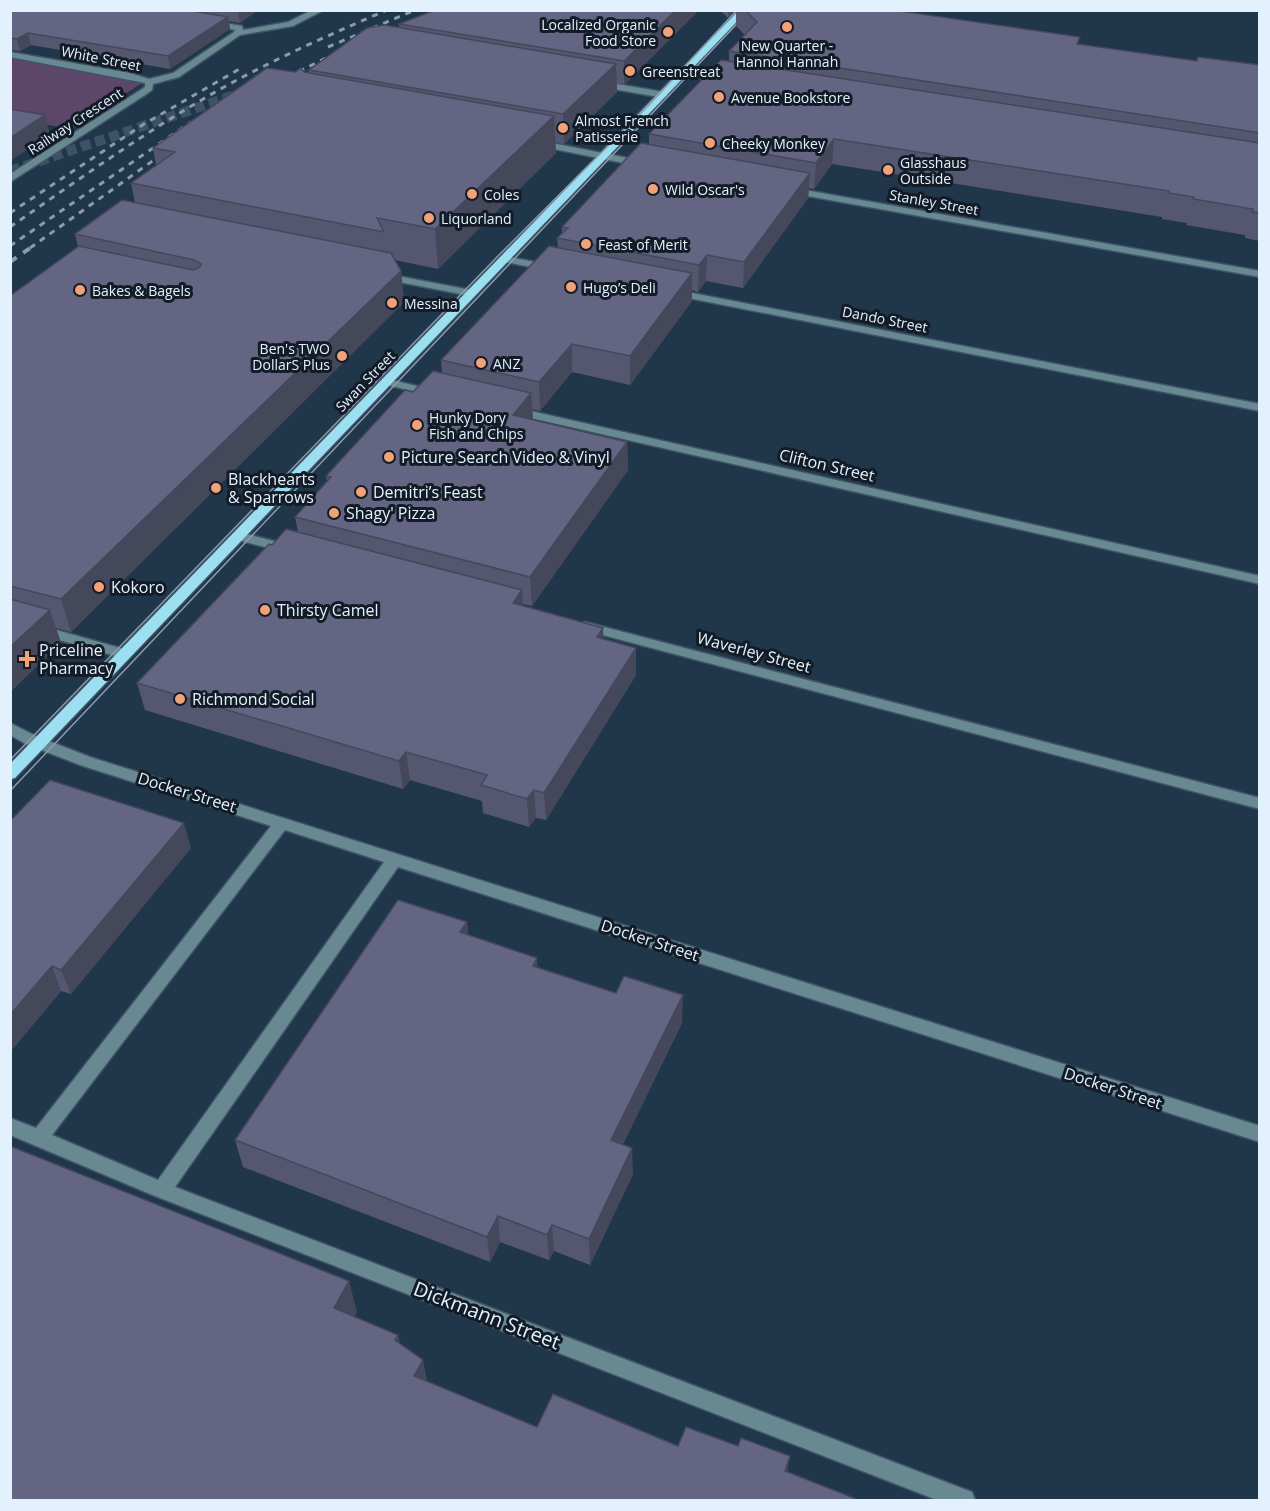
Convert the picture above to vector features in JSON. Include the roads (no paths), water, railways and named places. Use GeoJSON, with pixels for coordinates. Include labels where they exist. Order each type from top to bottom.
{"type":"FeatureCollection","features":[{"type":"Feature","properties":{"kind":"main road","name":"Swan Street"},"geometry":{"type":"LineString","coordinates":[[10,774],[744,10]]}},
{"type":"Feature","properties":{"kind":"street"},"geometry":{"type":"LineString","coordinates":[[200,20],[238,30],[293,23],[320,10]]}},
{"type":"Feature","properties":{"kind":"street","name":"White Street"},"geometry":{"type":"LineString","coordinates":[[10,54],[130,76],[149,82],[176,75],[238,30]]}},
{"type":"Feature","properties":{"kind":"street"},"geometry":{"type":"LineString","coordinates":[[684,73],[730,80]]}},
{"type":"Feature","properties":{"kind":"street","name":"Railway Crescent"},"geometry":{"type":"LineString","coordinates":[[10,179],[142,93],[149,88],[149,82]]}},
{"type":"Feature","properties":{"kind":"street"},"geometry":{"type":"LineString","coordinates":[[594,83],[664,95]]}},
{"type":"Feature","properties":{"kind":"street"},"geometry":{"type":"LineString","coordinates":[[522,141],[659,167]]}},
{"type":"Feature","properties":{"kind":"street","name":"Stanley Street"},"geometry":{"type":"LineString","coordinates":[[776,188],[1260,274]]}},
{"type":"Feature","properties":{"kind":"street"},"geometry":{"type":"LineString","coordinates":[[504,259],[564,270]]}},
{"type":"Feature","properties":{"kind":"street"},"geometry":{"type":"LineString","coordinates":[[372,273],[471,293]]}},
{"type":"Feature","properties":{"kind":"street","name":"Dando Street"},"geometry":{"type":"LineString","coordinates":[[656,289],[1260,408]]}},
{"type":"Feature","properties":{"kind":"street"},"geometry":{"type":"LineString","coordinates":[[387,382],[447,396]]}},
{"type":"Feature","properties":{"kind":"street","name":"Clifton Street"},"geometry":{"type":"LineString","coordinates":[[505,409],[1260,580]]}},
{"type":"Feature","properties":{"kind":"street"},"geometry":{"type":"LineString","coordinates":[[239,536],[307,553]]}},
{"type":"Feature","properties":{"kind":"street"},"geometry":{"type":"LineString","coordinates":[[10,621],[126,654]]}},
{"type":"Feature","properties":{"kind":"street","name":"Waverley Street"},"geometry":{"type":"LineString","coordinates":[[566,621],[1260,804]]}},
{"type":"Feature","properties":{"kind":"street","name":"Docker Street"},"geometry":{"type":"LineString","coordinates":[[10,728],[85,761],[1260,1134]]}},
{"type":"Feature","properties":{"kind":"street"},"geometry":{"type":"LineString","coordinates":[[39,1138],[283,822]]}},
{"type":"Feature","properties":{"kind":"street"},"geometry":{"type":"LineString","coordinates":[[162,1190],[394,859]]}},
{"type":"Feature","properties":{"kind":"street","name":"Dickmann Street"},"geometry":{"type":"LineString","coordinates":[[10,1126],[162,1190],[964,1500]]}},
{"type":"Feature","properties":{"kind":"tunnel"},"geometry":{"type":"LineString","coordinates":[[10,171],[241,93]]}},
{"type":"Feature","properties":{"kind":"tram line"},"geometry":{"type":"LineString","coordinates":[[10,760],[498,256],[648,106],[737,10]]}},
{"type":"Feature","properties":{"kind":"tram line"},"geometry":{"type":"LineString","coordinates":[[10,791],[750,10]]}},
{"type":"Feature","properties":{"kind":"railway"},"geometry":{"type":"LineString","coordinates":[[10,227],[86,174],[217,91],[280,58],[387,10]]}},
{"type":"Feature","properties":{"kind":"railway"},"geometry":{"type":"LineString","coordinates":[[328,47],[415,10]]}},
{"type":"Feature","properties":{"kind":"railway"},"geometry":{"type":"LineString","coordinates":[[288,77],[342,50]]}},
{"type":"Feature","properties":{"kind":"railway"},"geometry":{"type":"LineString","coordinates":[[10,213],[144,124],[241,68]]}},
{"type":"Feature","properties":{"kind":"railway"},"geometry":{"type":"LineString","coordinates":[[10,246],[191,122]]}},
{"type":"Feature","properties":{"kind":"railway"},"geometry":{"type":"LineString","coordinates":[[30,248],[168,150]]}},
{"type":"Feature","properties":{"kind":"railway"},"geometry":{"type":"LineString","coordinates":[[10,262],[33,246]]}},
{"type":"Feature","properties":{"kind":"place","name":"New Quarter - Hannoi Hannah"},"geometry":{"type":"Point","coordinates":[787,27]}},
{"type":"Feature","properties":{"kind":"place","name":"Localized Organic Food Store"},"geometry":{"type":"Point","coordinates":[668,32]}},
{"type":"Feature","properties":{"kind":"place","name":"Greenstreat"},"geometry":{"type":"Point","coordinates":[630,71]}},
{"type":"Feature","properties":{"kind":"place","name":"Avenue Bookstore"},"geometry":{"type":"Point","coordinates":[719,97]}},
{"type":"Feature","properties":{"kind":"place","name":"Almost French Patisserie"},"geometry":{"type":"Point","coordinates":[563,128]}},
{"type":"Feature","properties":{"kind":"place","name":"Cheeky Monkey"},"geometry":{"type":"Point","coordinates":[710,143]}},
{"type":"Feature","properties":{"kind":"place","name":"Glasshaus Outside"},"geometry":{"type":"Point","coordinates":[888,170]}},
{"type":"Feature","properties":{"kind":"place","name":"Wild Oscar's"},"geometry":{"type":"Point","coordinates":[653,189]}},
{"type":"Feature","properties":{"kind":"place","name":"Coles"},"geometry":{"type":"Point","coordinates":[472,194]}},
{"type":"Feature","properties":{"kind":"place","name":"Liquorland"},"geometry":{"type":"Point","coordinates":[429,218]}},
{"type":"Feature","properties":{"kind":"place","name":"Feast of Merit"},"geometry":{"type":"Point","coordinates":[586,244]}},
{"type":"Feature","properties":{"kind":"place","name":"Hugo’s Deli"},"geometry":{"type":"Point","coordinates":[571,287]}},
{"type":"Feature","properties":{"kind":"place","name":"Bakes & Bagels"},"geometry":{"type":"Point","coordinates":[80,290]}},
{"type":"Feature","properties":{"kind":"place","name":"Messina"},"geometry":{"type":"Point","coordinates":[392,303]}},
{"type":"Feature","properties":{"kind":"place","name":"Ben's TWO DollarS Plus"},"geometry":{"type":"Point","coordinates":[342,356]}},
{"type":"Feature","properties":{"kind":"place","name":"ANZ"},"geometry":{"type":"Point","coordinates":[481,363]}},
{"type":"Feature","properties":{"kind":"place","name":"Hunky Dory Fish and Chips"},"geometry":{"type":"Point","coordinates":[417,425]}},
{"type":"Feature","properties":{"kind":"place","name":"Picture Search Video & Vinyl"},"geometry":{"type":"Point","coordinates":[389,457]}},
{"type":"Feature","properties":{"kind":"place","name":"Blackhearts & Sparrows"},"geometry":{"type":"Point","coordinates":[216,488]}},
{"type":"Feature","properties":{"kind":"place","name":"Demitri’s Feast"},"geometry":{"type":"Point","coordinates":[361,492]}},
{"type":"Feature","properties":{"kind":"place","name":"Shagy' Pizza"},"geometry":{"type":"Point","coordinates":[334,513]}},
{"type":"Feature","properties":{"kind":"place","name":"Kokoro"},"geometry":{"type":"Point","coordinates":[99,587]}},
{"type":"Feature","properties":{"kind":"place","name":"Thirsty Camel"},"geometry":{"type":"Point","coordinates":[265,610]}},
{"type":"Feature","properties":{"kind":"place","name":"Priceline Pharmacy"},"geometry":{"type":"Point","coordinates":[27,659]}},
{"type":"Feature","properties":{"kind":"place","name":"Richmond Social"},"geometry":{"type":"Point","coordinates":[180,699]}}]}
